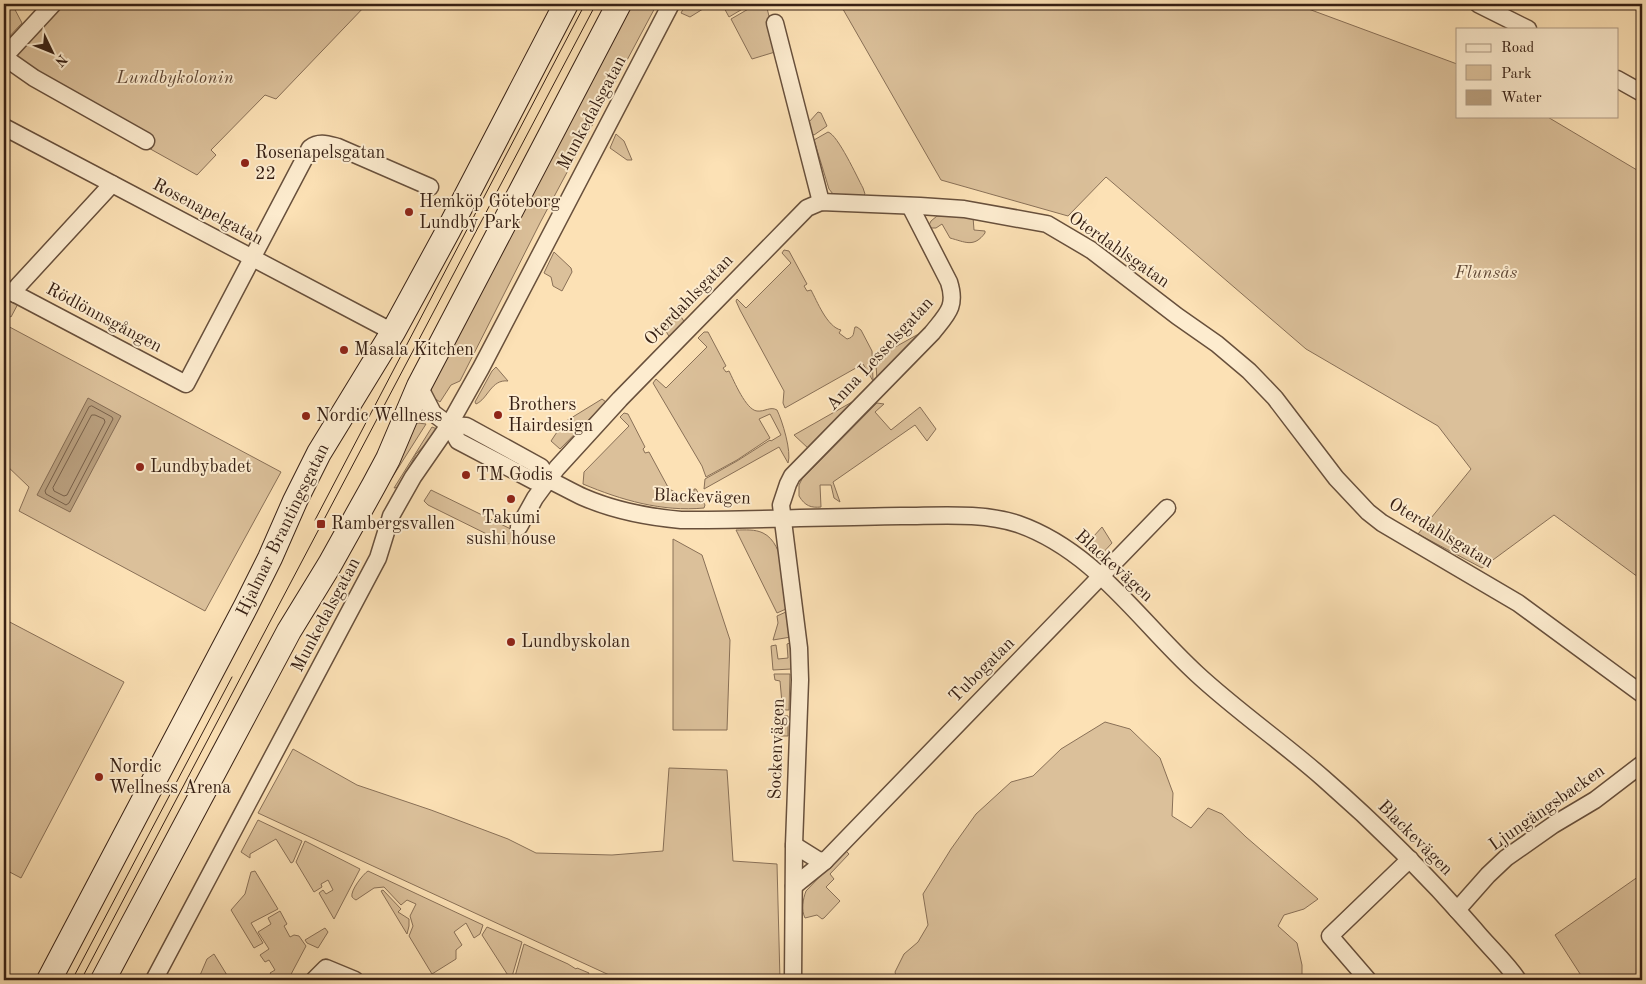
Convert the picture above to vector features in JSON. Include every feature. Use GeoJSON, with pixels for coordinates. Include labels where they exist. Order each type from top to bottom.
{"type":"FeatureCollection","features":[{"type":"Feature","properties":{"kind":"main road","name":"Hjalmar Brantingsgatan"},"geometry":{"type":"LineString","coordinates":[[48,980],[246,606],[270,558],[294,501],[319,453],[393,332],[448,231],[566,4]]}},
{"type":"Feature","properties":{"kind":"main road"},"geometry":{"type":"LineString","coordinates":[[103,980],[289,631],[330,564],[374,485],[388,458],[419,386],[619,4]]}},
{"type":"Feature","properties":{"kind":"street"},"geometry":{"type":"LineString","coordinates":[[53,4],[4,57],[42,83],[146,141]]}},
{"type":"Feature","properties":{"kind":"street","name":"Munkedalsgatan"},"geometry":{"type":"LineString","coordinates":[[154,980],[378,558],[391,516],[413,477],[449,424],[562,215],[671,4]]}},
{"type":"Feature","properties":{"kind":"street"},"geometry":{"type":"LineString","coordinates":[[1478,4],[1526,28]]}},
{"type":"Feature","properties":{"kind":"street"},"geometry":{"type":"LineString","coordinates":[[775,23],[821,202]]}},
{"type":"Feature","properties":{"kind":"street"},"geometry":{"type":"LineString","coordinates":[[1618,81],[1642,93]]}},
{"type":"Feature","properties":{"kind":"street","name":"Rosenapelgatan"},"geometry":{"type":"LineString","coordinates":[[4,127],[393,332]]}},
{"type":"Feature","properties":{"kind":"street"},"geometry":{"type":"LineString","coordinates":[[251,258],[305,156],[310,148],[316,144],[325,143],[338,147],[430,187]]}},
{"type":"Feature","properties":{"kind":"street"},"geometry":{"type":"LineString","coordinates":[[9,291],[18,286],[112,184]]}},
{"type":"Feature","properties":{"kind":"street","name":"Oterdahlsgatan"},"geometry":{"type":"LineString","coordinates":[[520,527],[535,498],[557,468],[620,399],[807,208],[821,202],[964,209],[1047,224],[1091,250],[1217,344],[1249,371],[1275,398],[1336,478],[1368,512],[1382,523],[1518,603],[1642,694]]}},
{"type":"Feature","properties":{"kind":"street","name":"Anna Lesselsgatan"},"geometry":{"type":"LineString","coordinates":[[783,519],[781,505],[792,476],[932,333],[949,313],[953,294],[949,282],[910,206]]}},
{"type":"Feature","properties":{"kind":"street","name":"Rödlönnsgången"},"geometry":{"type":"LineString","coordinates":[[9,291],[186,384],[251,258]]}},
{"type":"Feature","properties":{"kind":"street"},"geometry":{"type":"LineString","coordinates":[[419,386],[433,413],[449,424]]}},
{"type":"Feature","properties":{"kind":"street"},"geometry":{"type":"LineString","coordinates":[[400,428],[411,421],[433,413]]}},
{"type":"Feature","properties":{"kind":"street","name":"Blackevägen"},"geometry":{"type":"LineString","coordinates":[[449,424],[458,441],[462,444],[534,481],[549,480],[583,497],[648,517],[681,520],[942,516],[991,518],[1017,524],[1048,536],[1072,551],[1102,577],[1195,672],[1321,776],[1370,820],[1457,910],[1518,980]]}},
{"type":"Feature","properties":{"kind":"street","name":"Tubogatan"},"geometry":{"type":"LineString","coordinates":[[794,886],[825,861],[1167,508]]}},
{"type":"Feature","properties":{"kind":"street","name":"Sockenvägen"},"geometry":{"type":"LineString","coordinates":[[783,519],[799,648],[800,680],[794,845],[793,980]]}},
{"type":"Feature","properties":{"kind":"street","name":"Ljungängsbacken"},"geometry":{"type":"LineString","coordinates":[[1457,910],[1506,858],[1553,825],[1595,800],[1642,764]]}},
{"type":"Feature","properties":{"kind":"street"},"geometry":{"type":"LineString","coordinates":[[794,845],[818,860],[825,861]]}},
{"type":"Feature","properties":{"kind":"street"},"geometry":{"type":"LineString","coordinates":[[1368,980],[1330,936],[1410,860]]}},
{"type":"Feature","properties":{"kind":"street"},"geometry":{"type":"LineString","coordinates":[[314,980],[326,968],[355,980]]}},
{"type":"Feature","properties":{"kind":"green space"},"geometry":{"type":"Polygon","coordinates":[[[4,4],[12,4],[22,23],[5,41],[4,4]]]}},
{"type":"Feature","properties":{"kind":"green space","name":"Lundbykolonin"},"geometry":{"type":"Polygon","coordinates":[[[64,4],[367,4],[276,99],[265,95],[211,150],[216,155],[197,175],[16,74],[14,58],[64,4]]]}},
{"type":"Feature","properties":{"kind":"green space"},"geometry":{"type":"Polygon","coordinates":[[[628,4],[657,4],[541,221],[460,381],[451,385],[440,402],[431,396],[428,386],[628,4]]]}},
{"type":"Feature","properties":{"kind":"green space"},"geometry":{"type":"Polygon","coordinates":[[[686,4],[711,4],[690,17],[681,13],[686,4]]]}},
{"type":"Feature","properties":{"kind":"green space"},"geometry":{"type":"Polygon","coordinates":[[[722,4],[751,4],[729,17],[722,4]]]}},
{"type":"Feature","properties":{"kind":"green space"},"geometry":{"type":"Polygon","coordinates":[[[757,4],[766,4],[777,49],[775,52],[752,59],[731,19],[757,4]]]}},
{"type":"Feature","properties":{"kind":"green space","name":"Flunsås"},"geometry":{"type":"Polygon","coordinates":[[[840,4],[1295,4],[1456,64],[1456,118],[1549,118],[1642,173],[1642,580],[1554,515],[1482,568],[1418,534],[1471,469],[1438,426],[1306,349],[1106,177],[1068,216],[941,180],[840,4]]]}},
{"type":"Feature","properties":{"kind":"green space"},"geometry":{"type":"Polygon","coordinates":[[[818,112],[821,113],[827,126],[814,135],[812,134],[809,122],[818,112]]]}},
{"type":"Feature","properties":{"kind":"green space"},"geometry":{"type":"Polygon","coordinates":[[[828,132],[837,140],[847,157],[863,188],[865,194],[863,196],[833,194],[829,189],[814,140],[828,132]]]}},
{"type":"Feature","properties":{"kind":"green space"},"geometry":{"type":"Polygon","coordinates":[[[616,134],[624,141],[632,160],[627,160],[610,148],[616,134]]]}},
{"type":"Feature","properties":{"kind":"green space"},"geometry":{"type":"Polygon","coordinates":[[[937,216],[973,217],[974,230],[985,231],[985,233],[977,241],[969,243],[950,238],[942,224],[936,228],[930,228],[931,221],[937,216]]]}},
{"type":"Feature","properties":{"kind":"green space"},"geometry":{"type":"Polygon","coordinates":[[[784,250],[789,251],[807,284],[804,286],[807,291],[811,290],[827,319],[836,328],[841,330],[839,333],[847,339],[853,336],[855,327],[861,330],[872,351],[873,381],[863,364],[785,408],[783,403],[784,391],[736,301],[737,299],[746,308],[791,263],[782,253],[784,250]]]}},
{"type":"Feature","properties":{"kind":"green space"},"geometry":{"type":"Polygon","coordinates":[[[554,252],[571,268],[572,272],[562,291],[553,286],[551,277],[544,273],[554,252]]]}},
{"type":"Feature","properties":{"kind":"green space"},"geometry":{"type":"Polygon","coordinates":[[[4,295],[19,302],[11,317],[4,313],[4,295]]]}},
{"type":"Feature","properties":{"kind":"green space"},"geometry":{"type":"Polygon","coordinates":[[[680,315],[685,323],[670,338],[664,328],[666,323],[680,315]]]}},
{"type":"Feature","properties":{"kind":"green space","name":"Lundbybadet"},"geometry":{"type":"Polygon","coordinates":[[[4,324],[281,472],[205,611],[19,511],[29,487],[4,463],[4,324]]]}},
{"type":"Feature","properties":{"kind":"green space"},"geometry":{"type":"Polygon","coordinates":[[[924,331],[877,379],[876,365],[879,356],[924,331]]]}},
{"type":"Feature","properties":{"kind":"green space"},"geometry":{"type":"Polygon","coordinates":[[[704,332],[708,332],[726,366],[723,368],[726,372],[729,371],[749,406],[757,411],[777,410],[786,436],[789,458],[788,463],[779,447],[704,489],[705,479],[781,435],[770,414],[759,419],[770,438],[737,460],[706,477],[702,466],[653,383],[656,379],[666,388],[707,347],[698,338],[704,332]]]}},
{"type":"Feature","properties":{"kind":"green space"},"geometry":{"type":"Polygon","coordinates":[[[496,367],[508,381],[498,383],[476,404],[475,402],[496,367]]]}},
{"type":"Feature","properties":{"kind":"green space"},"geometry":{"type":"Polygon","coordinates":[[[602,399],[606,402],[560,449],[551,441],[563,423],[602,399]]]}},
{"type":"Feature","properties":{"kind":"green space"},"geometry":{"type":"Polygon","coordinates":[[[854,402],[809,449],[794,435],[854,402]]]}},
{"type":"Feature","properties":{"kind":"green space"},"geometry":{"type":"Polygon","coordinates":[[[877,403],[884,404],[875,412],[891,430],[920,407],[936,429],[927,441],[915,425],[833,482],[840,502],[834,498],[831,485],[820,485],[821,507],[811,507],[806,504],[799,496],[799,485],[802,479],[877,403]]]}},
{"type":"Feature","properties":{"kind":"green space"},"geometry":{"type":"Polygon","coordinates":[[[624,413],[628,414],[645,447],[643,449],[645,453],[649,452],[669,489],[677,493],[679,500],[685,503],[694,496],[694,489],[696,489],[705,505],[704,508],[688,509],[642,504],[583,484],[584,472],[629,426],[620,417],[624,413]]]}},
{"type":"Feature","properties":{"kind":"green space"},"geometry":{"type":"Polygon","coordinates":[[[418,423],[426,424],[388,484],[413,425],[418,423]]]}},
{"type":"Feature","properties":{"kind":"green space"},"geometry":{"type":"Polygon","coordinates":[[[432,427],[437,429],[436,433],[416,454],[399,487],[394,488],[432,427]]]}},
{"type":"Feature","properties":{"kind":"green space"},"geometry":{"type":"Polygon","coordinates":[[[431,490],[521,534],[519,538],[507,544],[428,505],[424,501],[431,490]]]}},
{"type":"Feature","properties":{"kind":"green space"},"geometry":{"type":"Polygon","coordinates":[[[1102,527],[1112,543],[1100,556],[1107,563],[1106,565],[1085,546],[1102,527]]]}},
{"type":"Feature","properties":{"kind":"green space"},"geometry":{"type":"Polygon","coordinates":[[[736,530],[753,530],[763,533],[771,539],[780,556],[786,609],[777,613],[736,530]]]}},
{"type":"Feature","properties":{"kind":"green space"},"geometry":{"type":"Polygon","coordinates":[[[673,539],[702,555],[730,640],[727,730],[673,730],[673,539]]]}},
{"type":"Feature","properties":{"kind":"green space"},"geometry":{"type":"Polygon","coordinates":[[[788,611],[791,637],[773,640],[778,623],[777,616],[788,611]]]}},
{"type":"Feature","properties":{"kind":"green space"},"geometry":{"type":"Polygon","coordinates":[[[4,619],[124,682],[21,878],[4,869],[4,619]]]}},
{"type":"Feature","properties":{"kind":"green space"},"geometry":{"type":"Polygon","coordinates":[[[790,643],[791,669],[773,670],[771,646],[776,645],[778,659],[788,658],[787,644],[790,643]]]}},
{"type":"Feature","properties":{"kind":"green space"},"geometry":{"type":"Polygon","coordinates":[[[774,674],[790,674],[789,710],[778,710],[778,704],[782,703],[780,681],[775,680],[774,674]]]}},
{"type":"Feature","properties":{"kind":"green space"},"geometry":{"type":"Polygon","coordinates":[[[778,715],[788,716],[788,736],[778,736],[778,715]]]}},
{"type":"Feature","properties":{"kind":"green space"},"geometry":{"type":"Polygon","coordinates":[[[1105,722],[1130,729],[1160,758],[1173,793],[1172,816],[1191,828],[1208,808],[1222,814],[1318,899],[1304,909],[1284,915],[1278,926],[1297,943],[1302,965],[1302,975],[1295,980],[897,980],[895,972],[904,954],[918,942],[928,925],[923,894],[951,849],[976,814],[1011,782],[1033,776],[1061,749],[1105,722]]]}},
{"type":"Feature","properties":{"kind":"green space"},"geometry":{"type":"Polygon","coordinates":[[[293,749],[357,785],[508,839],[536,853],[612,855],[663,851],[669,768],[727,770],[733,861],[777,864],[780,980],[620,980],[258,813],[293,749]]]}},
{"type":"Feature","properties":{"kind":"green space"},"geometry":{"type":"Polygon","coordinates":[[[258,820],[302,841],[293,862],[291,863],[276,839],[250,854],[250,858],[241,852],[258,820]]]}},
{"type":"Feature","properties":{"kind":"green space"},"geometry":{"type":"Polygon","coordinates":[[[305,841],[360,869],[334,919],[319,893],[323,890],[326,894],[333,890],[328,880],[321,884],[322,887],[314,892],[296,862],[305,841]]]}},
{"type":"Feature","properties":{"kind":"green space"},"geometry":{"type":"Polygon","coordinates":[[[845,850],[849,854],[830,874],[834,879],[826,887],[840,901],[822,919],[817,915],[805,918],[803,904],[806,891],[845,850]]]}},
{"type":"Feature","properties":{"kind":"green space"},"geometry":{"type":"Polygon","coordinates":[[[255,871],[278,909],[251,923],[263,943],[254,948],[231,910],[245,894],[251,872],[255,871]]]}},
{"type":"Feature","properties":{"kind":"green space"},"geometry":{"type":"Polygon","coordinates":[[[368,871],[483,925],[480,934],[474,938],[466,923],[454,932],[462,945],[456,950],[456,959],[432,974],[409,936],[413,926],[410,916],[416,904],[407,900],[401,905],[384,887],[374,888],[356,900],[352,897],[355,887],[368,871]]]}},
{"type":"Feature","properties":{"kind":"green space"},"geometry":{"type":"Polygon","coordinates":[[[1642,874],[1642,980],[1584,980],[1555,935],[1642,874]]]}},
{"type":"Feature","properties":{"kind":"green space"},"geometry":{"type":"Polygon","coordinates":[[[383,890],[401,909],[398,912],[409,919],[407,934],[381,891],[383,890]]]}},
{"type":"Feature","properties":{"kind":"green space"},"geometry":{"type":"Polygon","coordinates":[[[280,911],[287,924],[284,926],[290,937],[294,935],[299,936],[306,946],[288,980],[275,980],[270,973],[275,970],[269,960],[265,962],[260,955],[269,949],[258,932],[271,924],[268,918],[280,911]]]}},
{"type":"Feature","properties":{"kind":"green space"},"geometry":{"type":"Polygon","coordinates":[[[487,927],[522,942],[511,980],[482,935],[487,927]]]}},
{"type":"Feature","properties":{"kind":"green space"},"geometry":{"type":"Polygon","coordinates":[[[325,928],[328,932],[318,948],[307,943],[305,940],[325,928]]]}},
{"type":"Feature","properties":{"kind":"green space"},"geometry":{"type":"Polygon","coordinates":[[[524,944],[576,969],[589,973],[586,980],[514,980],[524,944]]]}},
{"type":"Feature","properties":{"kind":"green space"},"geometry":{"type":"Polygon","coordinates":[[[214,954],[230,980],[198,980],[207,959],[214,954]]]}},
{"type":"Feature","properties":{"kind":"water"},"geometry":{"type":"Polygon","coordinates":[[[88,398],[121,416],[70,512],[37,495],[88,398]]]}},
{"type":"Feature","properties":{"kind":"tram line"},"geometry":{"type":"LineString","coordinates":[[315,520],[585,4]]}},
{"type":"Feature","properties":{"kind":"tram line"},"geometry":{"type":"LineString","coordinates":[[81,980],[596,4]]}},
{"type":"Feature","properties":{"kind":"tram line"},"geometry":{"type":"LineString","coordinates":[[72,980],[232,677]]}},
{"type":"Feature","properties":{"kind":"place","name":"Rosenapelsgatan 22"},"geometry":{"type":"Point","coordinates":[245,163]}},
{"type":"Feature","properties":{"kind":"place","name":"Hemköp Göteborg Lundby Park"},"geometry":{"type":"Point","coordinates":[409,212]}},
{"type":"Feature","properties":{"kind":"place","name":"Masala Kitchen"},"geometry":{"type":"Point","coordinates":[344,350]}},
{"type":"Feature","properties":{"kind":"place","name":"Brothers Hairdesign"},"geometry":{"type":"Point","coordinates":[498,415]}},
{"type":"Feature","properties":{"kind":"place","name":"Nordic Wellness"},"geometry":{"type":"Point","coordinates":[306,416]}},
{"type":"Feature","properties":{"kind":"place","name":"Lundbybadet"},"geometry":{"type":"Point","coordinates":[140,467]}},
{"type":"Feature","properties":{"kind":"place","name":"TM Godis"},"geometry":{"type":"Point","coordinates":[466,475]}},
{"type":"Feature","properties":{"kind":"place","name":"Takumi sushi house"},"geometry":{"type":"Point","coordinates":[511,499]}},
{"type":"Feature","properties":{"kind":"place","name":"Rambergsvallen"},"geometry":{"type":"Point","coordinates":[321,524]}},
{"type":"Feature","properties":{"kind":"place","name":"Lundbyskolan"},"geometry":{"type":"Point","coordinates":[511,642]}},
{"type":"Feature","properties":{"kind":"place","name":"Nordic Wellness Arena"},"geometry":{"type":"Point","coordinates":[99,777]}}]}
